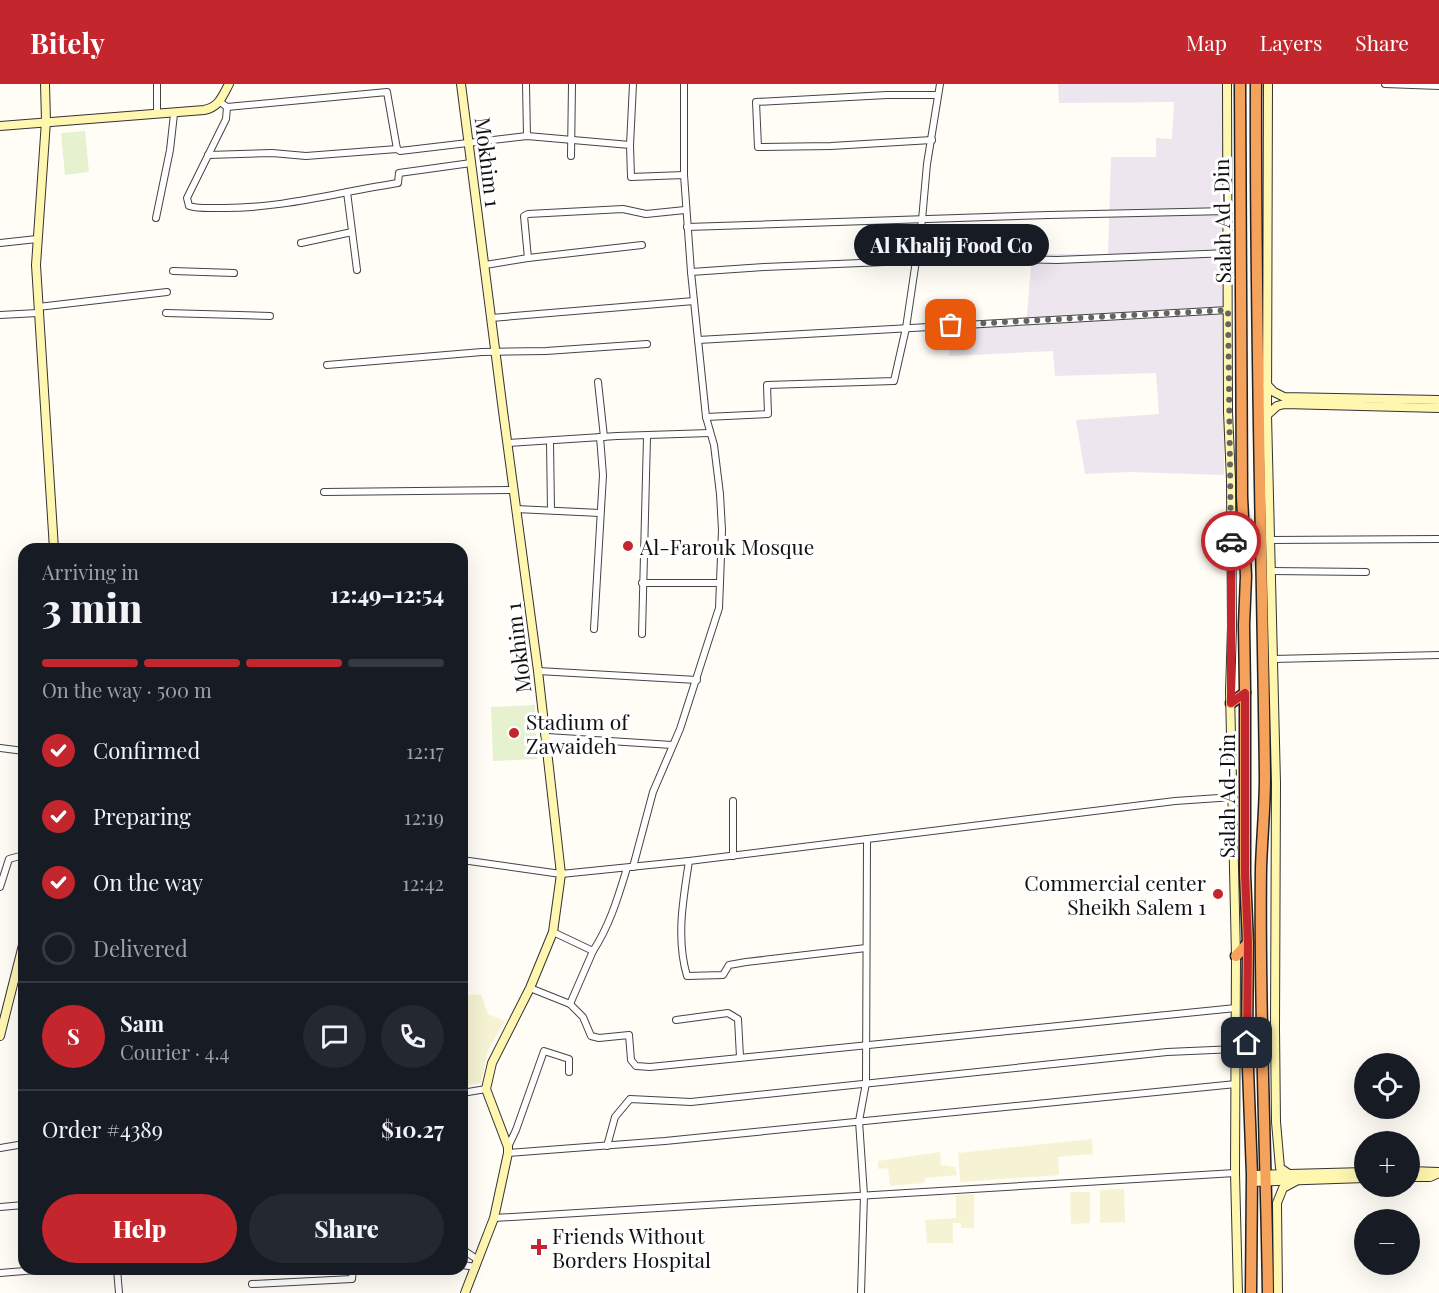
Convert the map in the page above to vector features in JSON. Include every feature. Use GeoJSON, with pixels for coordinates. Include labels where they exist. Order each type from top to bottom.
{"type":"FeatureCollection","features":[{"type":"Feature","properties":{"kind":"highway","name":"Salah Ad-Din"},"geometry":{"type":"LineString","coordinates":[[1240,84],[1242,497],[1246,576],[1244,625],[1245,874],[1248,943],[1247,1043],[1252,1178],[1251,1293]]}},
{"type":"Feature","properties":{"kind":"highway","name":"Salah Ad-Din"},"geometry":{"type":"LineString","coordinates":[[1256,84],[1255,210],[1264,416],[1261,580],[1265,780],[1261,867],[1268,1293]]}},
{"type":"Feature","properties":{"kind":"highway"},"geometry":{"type":"LineString","coordinates":[[1242,416],[1250,412],[1264,416]]}},
{"type":"Feature","properties":{"kind":"highway"},"geometry":{"type":"LineString","coordinates":[[1246,576],[1261,580]]}},
{"type":"Feature","properties":{"kind":"highway"},"geometry":{"type":"LineString","coordinates":[[1231,703],[1245,693]]}},
{"type":"Feature","properties":{"kind":"highway"},"geometry":{"type":"LineString","coordinates":[[1236,956],[1248,943]]}},
{"type":"Feature","properties":{"kind":"street"},"geometry":{"type":"LineString","coordinates":[[45,84],[46,121],[37,239],[38,310],[54,543]]}},
{"type":"Feature","properties":{"kind":"street"},"geometry":{"type":"LineString","coordinates":[[157,84],[157,113]]}},
{"type":"Feature","properties":{"kind":"street"},"geometry":{"type":"LineString","coordinates":[[229,84],[224,105],[226,119],[189,192],[187,198],[189,206],[250,208],[398,183],[399,173],[471,163]]}},
{"type":"Feature","properties":{"kind":"street","name":"Mokhim 1"},"geometry":{"type":"LineString","coordinates":[[461,84],[547,737],[561,874],[553,932],[530,988],[492,1063],[486,1089]]}},
{"type":"Feature","properties":{"kind":"street"},"geometry":{"type":"LineString","coordinates":[[526,84],[527,136]]}},
{"type":"Feature","properties":{"kind":"street"},"geometry":{"type":"LineString","coordinates":[[571,156],[572,84]]}},
{"type":"Feature","properties":{"kind":"street"},"geometry":{"type":"LineString","coordinates":[[633,84],[631,177],[684,175]]}},
{"type":"Feature","properties":{"kind":"street"},"geometry":{"type":"LineString","coordinates":[[570,1004],[614,910],[653,792],[697,680],[719,608],[721,503],[714,446],[706,417],[687,227],[684,175],[684,84]]}},
{"type":"Feature","properties":{"kind":"street"},"geometry":{"type":"LineString","coordinates":[[706,417],[768,414],[768,385],[894,381],[906,328],[940,84]]}},
{"type":"Feature","properties":{"kind":"street"},"geometry":{"type":"LineString","coordinates":[[1227,84],[1228,412],[1231,498],[1231,703],[1236,956],[1235,1173],[1238,1293]]}},
{"type":"Feature","properties":{"kind":"street"},"geometry":{"type":"LineString","coordinates":[[1268,84],[1267,385],[1264,416],[1270,540],[1276,783],[1276,1122],[1280,1168],[1289,1174]]}},
{"type":"Feature","properties":{"kind":"street"},"geometry":{"type":"LineString","coordinates":[[1385,84],[1439,86]]}},
{"type":"Feature","properties":{"kind":"street"},"geometry":{"type":"LineString","coordinates":[[0,126],[157,113],[174,114],[204,111],[224,105],[387,92],[397,149]]}},
{"type":"Feature","properties":{"kind":"street"},"geometry":{"type":"LineString","coordinates":[[932,140],[831,146],[759,147],[756,102],[888,95],[937,95]]}},
{"type":"Feature","properties":{"kind":"street"},"geometry":{"type":"LineString","coordinates":[[156,218],[170,150],[174,114]]}},
{"type":"Feature","properties":{"kind":"street"},"geometry":{"type":"LineString","coordinates":[[208,155],[272,153],[306,156],[397,149],[400,151],[527,136],[630,145]]}},
{"type":"Feature","properties":{"kind":"street"},"geometry":{"type":"LineString","coordinates":[[347,192],[357,270]]}},
{"type":"Feature","properties":{"kind":"street"},"geometry":{"type":"LineString","coordinates":[[528,258],[524,216],[528,214],[623,209],[646,214],[686,210]]}},
{"type":"Feature","properties":{"kind":"street"},"geometry":{"type":"LineString","coordinates":[[687,227],[1228,211]]}},
{"type":"Feature","properties":{"kind":"street"},"geometry":{"type":"LineString","coordinates":[[301,243],[352,232]]}},
{"type":"Feature","properties":{"kind":"street"},"geometry":{"type":"LineString","coordinates":[[0,243],[37,239]]}},
{"type":"Feature","properties":{"kind":"street"},"geometry":{"type":"LineString","coordinates":[[486,266],[528,258],[642,245]]}},
{"type":"Feature","properties":{"kind":"street"},"geometry":{"type":"LineString","coordinates":[[691,272],[776,266],[982,258],[1057,260],[1229,253]]}},
{"type":"Feature","properties":{"kind":"street"},"geometry":{"type":"LineString","coordinates":[[173,272],[234,273]]}},
{"type":"Feature","properties":{"kind":"street"},"geometry":{"type":"LineString","coordinates":[[0,315],[167,292]]}},
{"type":"Feature","properties":{"kind":"street"},"geometry":{"type":"LineString","coordinates":[[491,318],[694,301]]}},
{"type":"Feature","properties":{"kind":"street"},"geometry":{"type":"LineString","coordinates":[[698,340],[1228,310]]}},
{"type":"Feature","properties":{"kind":"street"},"geometry":{"type":"LineString","coordinates":[[166,313],[270,316]]}},
{"type":"Feature","properties":{"kind":"street"},"geometry":{"type":"LineString","coordinates":[[327,365],[482,352],[496,354],[647,344]]}},
{"type":"Feature","properties":{"kind":"street"},"geometry":{"type":"LineString","coordinates":[[594,629],[603,475],[598,382]]}},
{"type":"Feature","properties":{"kind":"street"},"geometry":{"type":"LineString","coordinates":[[1267,385],[1284,397],[1439,400]]}},
{"type":"Feature","properties":{"kind":"street"},"geometry":{"type":"LineString","coordinates":[[1264,416],[1277,406],[1284,404],[1439,408]]}},
{"type":"Feature","properties":{"kind":"street"},"geometry":{"type":"LineString","coordinates":[[508,444],[602,437],[710,433]]}},
{"type":"Feature","properties":{"kind":"street"},"geometry":{"type":"LineString","coordinates":[[642,634],[647,436]]}},
{"type":"Feature","properties":{"kind":"street"},"geometry":{"type":"LineString","coordinates":[[550,442],[551,510]]}},
{"type":"Feature","properties":{"kind":"street"},"geometry":{"type":"LineString","coordinates":[[324,492],[513,490]]}},
{"type":"Feature","properties":{"kind":"street"},"geometry":{"type":"LineString","coordinates":[[516,509],[600,513]]}},
{"type":"Feature","properties":{"kind":"street"},"geometry":{"type":"LineString","coordinates":[[1270,540],[1439,539]]}},
{"type":"Feature","properties":{"kind":"street"},"geometry":{"type":"LineString","coordinates":[[1271,571],[1366,572]]}},
{"type":"Feature","properties":{"kind":"street"},"geometry":{"type":"LineString","coordinates":[[642,583],[720,583]]}},
{"type":"Feature","properties":{"kind":"street"},"geometry":{"type":"LineString","coordinates":[[1273,659],[1439,655]]}},
{"type":"Feature","properties":{"kind":"street"},"geometry":{"type":"LineString","coordinates":[[538,670],[697,680]]}},
{"type":"Feature","properties":{"kind":"street"},"geometry":{"type":"LineString","coordinates":[[547,737],[672,745]]}},
{"type":"Feature","properties":{"kind":"street"},"geometry":{"type":"LineString","coordinates":[[0,748],[18,750]]}},
{"type":"Feature","properties":{"kind":"street"},"geometry":{"type":"LineString","coordinates":[[468,861],[561,874],[733,856],[1174,801],[1234,797]]}},
{"type":"Feature","properties":{"kind":"street"},"geometry":{"type":"LineString","coordinates":[[733,801],[733,856]]}},
{"type":"Feature","properties":{"kind":"street"},"geometry":{"type":"LineString","coordinates":[[861,1293],[864,1195],[859,1121],[866,1083],[867,839]]}},
{"type":"Feature","properties":{"kind":"street"},"geometry":{"type":"LineString","coordinates":[[0,887],[9,859],[18,857]]}},
{"type":"Feature","properties":{"kind":"street"},"geometry":{"type":"LineString","coordinates":[[688,861],[681,912],[682,960],[687,976],[723,975],[729,965],[746,962],[866,948]]}},
{"type":"Feature","properties":{"kind":"street"},"geometry":{"type":"LineString","coordinates":[[553,932],[593,951]]}},
{"type":"Feature","properties":{"kind":"street"},"geometry":{"type":"LineString","coordinates":[[0,1036],[18,965]]}},
{"type":"Feature","properties":{"kind":"street"},"geometry":{"type":"LineString","coordinates":[[530,988],[570,1004],[583,1017],[591,1036],[599,1038],[629,1035],[631,1060],[636,1066],[650,1067],[1236,1008]]}},
{"type":"Feature","properties":{"kind":"street"},"geometry":{"type":"LineString","coordinates":[[676,1020],[728,1013],[738,1019],[740,1057]]}},
{"type":"Feature","properties":{"kind":"street"},"geometry":{"type":"LineString","coordinates":[[607,1146],[615,1117],[630,1099],[691,1102],[1167,1052],[1236,1048]]}},
{"type":"Feature","properties":{"kind":"street"},"geometry":{"type":"LineString","coordinates":[[465,1293],[494,1218],[508,1150],[544,1051],[569,1059],[569,1072]]}},
{"type":"Feature","properties":{"kind":"street"},"geometry":{"type":"LineString","coordinates":[[508,1150],[607,1146],[1236,1084]]}},
{"type":"Feature","properties":{"kind":"street"},"geometry":{"type":"LineString","coordinates":[[468,1092],[486,1089],[508,1150]]}},
{"type":"Feature","properties":{"kind":"street"},"geometry":{"type":"LineString","coordinates":[[0,1148],[18,1145]]}},
{"type":"Feature","properties":{"kind":"street"},"geometry":{"type":"LineString","coordinates":[[1266,1178],[1289,1174],[1354,1172]]}},
{"type":"Feature","properties":{"kind":"street"},"geometry":{"type":"LineString","coordinates":[[1420,1172],[1439,1173]]}},
{"type":"Feature","properties":{"kind":"street"},"geometry":{"type":"LineString","coordinates":[[494,1218],[1235,1173]]}},
{"type":"Feature","properties":{"kind":"street"},"geometry":{"type":"LineString","coordinates":[[1420,1177],[1430,1177],[1439,1173]]}},
{"type":"Feature","properties":{"kind":"street"},"geometry":{"type":"LineString","coordinates":[[1252,1178],[1296,1180],[1354,1178]]}},
{"type":"Feature","properties":{"kind":"street"},"geometry":{"type":"LineString","coordinates":[[1278,1293],[1277,1203],[1283,1188],[1296,1180]]}},
{"type":"Feature","properties":{"kind":"street"},"geometry":{"type":"LineString","coordinates":[[0,1207],[18,1206]]}},
{"type":"Feature","properties":{"kind":"street"},"geometry":{"type":"LineString","coordinates":[[468,1255],[477,1263]]}},
{"type":"Feature","properties":{"kind":"street"},"geometry":{"type":"LineString","coordinates":[[468,1264],[477,1263]]}},
{"type":"Feature","properties":{"kind":"street"},"geometry":{"type":"LineString","coordinates":[[0,1274],[18,1272]]}},
{"type":"Feature","properties":{"kind":"street"},"geometry":{"type":"LineString","coordinates":[[118,1275],[119,1293]]}},
{"type":"Feature","properties":{"kind":"street"},"geometry":{"type":"LineString","coordinates":[[252,1284],[352,1279],[352,1275]]}},
{"type":"Feature","properties":{"kind":"shaded area"},"geometry":{"type":"Polygon","coordinates":[[[1058,84],[1223,84],[1224,475],[1129,472],[1085,474],[1076,420],[1159,414],[1156,373],[1055,376],[1053,351],[949,356],[949,329],[1026,326],[1032,254],[1108,254],[1111,157],[1156,157],[1156,138],[1172,139],[1174,102],[1059,103],[1058,84]]]}},
{"type":"Feature","properties":{"kind":"shaded area"},"geometry":{"type":"Polygon","coordinates":[[[481,994],[488,1014],[505,1021],[488,1050],[481,1083],[468,1085],[468,995],[481,994]]]}},
{"type":"Feature","properties":{"kind":"shaded area"},"geometry":{"type":"Polygon","coordinates":[[[1092,1139],[1093,1154],[1058,1157],[1059,1175],[960,1182],[958,1153],[1092,1139]]]}},
{"type":"Feature","properties":{"kind":"shaded area"},"geometry":{"type":"Polygon","coordinates":[[[940,1152],[941,1165],[955,1167],[957,1175],[926,1178],[924,1183],[890,1186],[888,1168],[878,1169],[878,1161],[940,1152]]]}},
{"type":"Feature","properties":{"kind":"shaded area"},"geometry":{"type":"Polygon","coordinates":[[[1124,1189],[1125,1222],[1100,1223],[1100,1190],[1124,1189]]]}},
{"type":"Feature","properties":{"kind":"shaded area"},"geometry":{"type":"Polygon","coordinates":[[[1070,1192],[1090,1192],[1090,1223],[1071,1224],[1070,1192]]]}},
{"type":"Feature","properties":{"kind":"shaded area"},"geometry":{"type":"Polygon","coordinates":[[[974,1194],[974,1228],[961,1228],[961,1223],[953,1223],[953,1243],[927,1243],[925,1220],[956,1218],[956,1195],[974,1194]]]}},
{"type":"Feature","properties":{"kind":"green space"},"geometry":{"type":"Polygon","coordinates":[[[85,131],[89,172],[65,175],[61,133],[85,131]]]}},
{"type":"Feature","properties":{"kind":"green space","name":"Stadium of Zawaideh"},"geometry":{"type":"Polygon","coordinates":[[[535,705],[537,759],[493,761],[491,707],[535,705]]]}},
{"type":"Feature","properties":{"kind":"way so far"},"geometry":{"type":"LineString","coordinates":[[951,325],[1228,310],[1231,541]]}},
{"type":"Feature","properties":{"kind":"place","name":"Al Khalij Food Co"},"geometry":{"type":"Point","coordinates":[951,325]}},
{"type":"Feature","properties":{"kind":"place","name":"Al-Farouk Mosque"},"geometry":{"type":"Point","coordinates":[628,546]}},
{"type":"Feature","properties":{"kind":"place","name":"Stadium of Zawaideh"},"geometry":{"type":"Point","coordinates":[514,733]}},
{"type":"Feature","properties":{"kind":"place","name":"Commercial center Sheikh Salem 1"},"geometry":{"type":"Point","coordinates":[1218,894]}},
{"type":"Feature","properties":{"kind":"place","name":"Friends Without Borders Hospital"},"geometry":{"type":"Point","coordinates":[539,1247]}},
{"type":"Feature","properties":{"kind":"route"},"geometry":{"type":"LineString","coordinates":[[1231,541],[1231,703],[1245,693],[1247,1043]]}}]}
